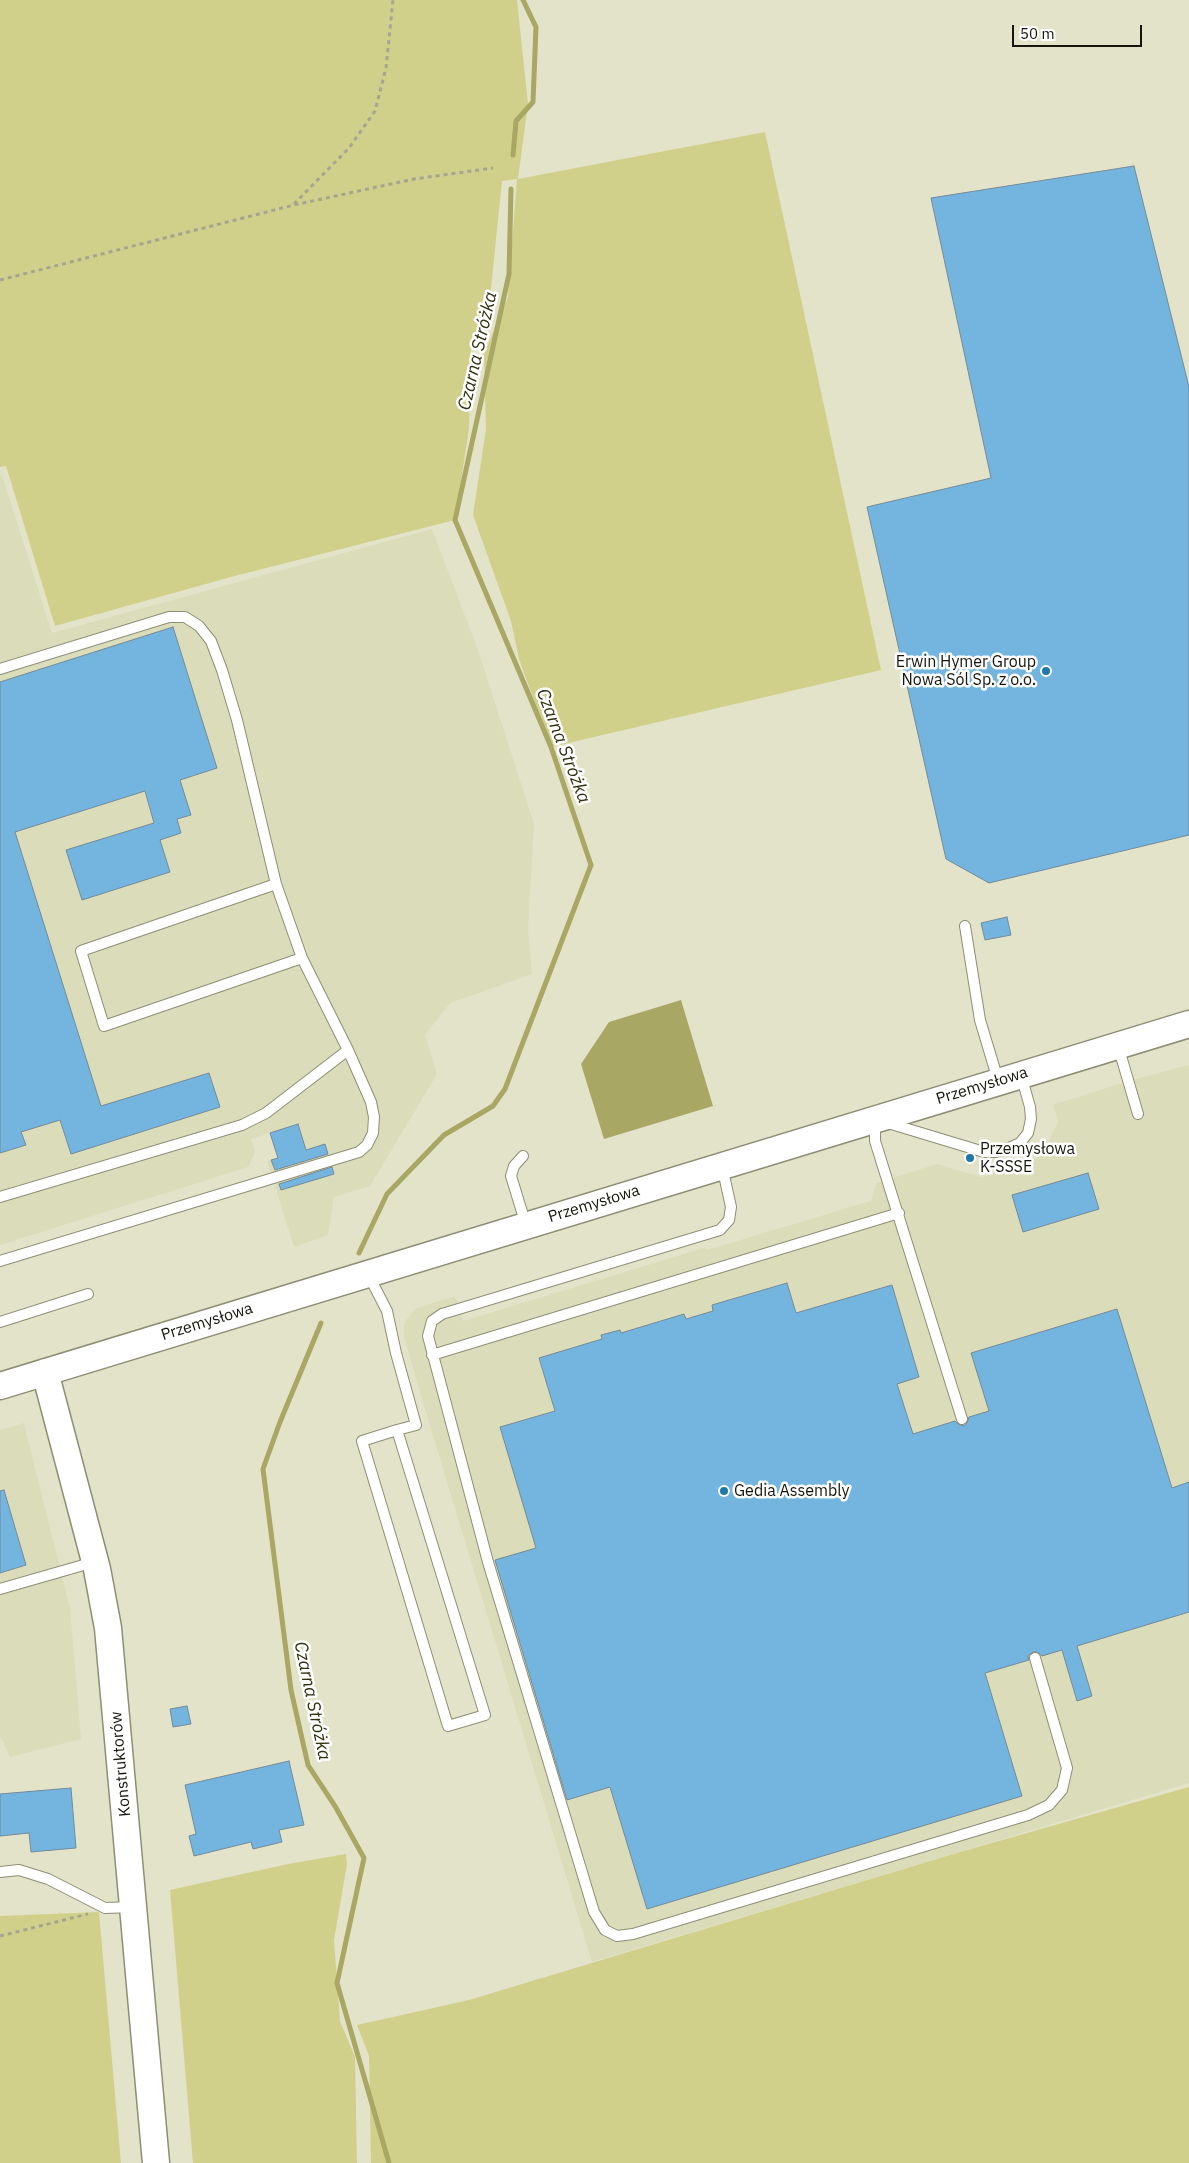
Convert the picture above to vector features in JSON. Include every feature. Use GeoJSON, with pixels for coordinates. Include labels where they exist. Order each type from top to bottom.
{"type":"FeatureCollection","features":[{"type":"Feature","properties":{"kind":"street","name":"Przemysłowa"},"geometry":{"type":"LineString","coordinates":[[0,1386],[1009,1077],[1189,1024]]}},
{"type":"Feature","properties":{"kind":"street","name":"Konstruktorów"},"geometry":{"type":"LineString","coordinates":[[45,1372],[95,1562],[108,1628],[156,2163]]}},
{"type":"Feature","properties":{"kind":"lane"},"geometry":{"type":"LineString","coordinates":[[0,669],[169,617],[185,617],[199,626],[211,642],[222,670],[237,720],[276,884],[302,958],[348,1050],[371,1102],[374,1117],[373,1133],[367,1146],[359,1152],[0,1261]]}},
{"type":"Feature","properties":{"kind":"lane"},"geometry":{"type":"LineString","coordinates":[[276,884],[81,951],[104,1026],[302,958]]}},
{"type":"Feature","properties":{"kind":"lane"},"geometry":{"type":"LineString","coordinates":[[962,1419],[875,1141],[875,1119],[984,1152],[996,1152],[1020,1143],[1028,1133],[1031,1119],[1030,1107],[1009,1077],[980,1020],[965,926]]}},
{"type":"Feature","properties":{"kind":"lane"},"geometry":{"type":"LineString","coordinates":[[1118,1045],[1138,1114]]}},
{"type":"Feature","properties":{"kind":"lane"},"geometry":{"type":"LineString","coordinates":[[0,1197],[242,1124],[266,1113],[348,1050]]}},
{"type":"Feature","properties":{"kind":"lane"},"geometry":{"type":"LineString","coordinates":[[523,1156],[514,1166],[511,1176],[526,1225]]}},
{"type":"Feature","properties":{"kind":"lane"},"geometry":{"type":"LineString","coordinates":[[722,1165],[731,1207],[729,1220],[720,1230],[442,1314],[432,1321],[428,1336],[488,1562],[594,1912],[605,1930],[617,1936],[633,1934],[1009,1821],[1049,1805],[1062,1790],[1067,1768],[1035,1658]]}},
{"type":"Feature","properties":{"kind":"lane"},"geometry":{"type":"LineString","coordinates":[[432,1355],[899,1213]]}},
{"type":"Feature","properties":{"kind":"lane"},"geometry":{"type":"LineString","coordinates":[[368,1273],[387,1311],[396,1353],[416,1425],[397,1430],[362,1441],[448,1726],[484,1715],[397,1430]]}},
{"type":"Feature","properties":{"kind":"lane"},"geometry":{"type":"LineString","coordinates":[[0,1322],[88,1294]]}},
{"type":"Feature","properties":{"kind":"lane"},"geometry":{"type":"LineString","coordinates":[[0,1590],[95,1562]]}},
{"type":"Feature","properties":{"kind":"lane"},"geometry":{"type":"LineString","coordinates":[[0,1872],[18,1870],[48,1879],[105,1908],[134,1906]]}},
{"type":"Feature","properties":{"kind":"path"},"geometry":{"type":"LineString","coordinates":[[294,205],[349,148],[375,111],[386,68],[393,0]]}},
{"type":"Feature","properties":{"kind":"path"},"geometry":{"type":"LineString","coordinates":[[0,280],[294,205],[414,180],[493,168]]}},
{"type":"Feature","properties":{"kind":"path"},"geometry":{"type":"LineString","coordinates":[[0,1936],[74,1919],[105,1908]]}},
{"type":"Feature","properties":{"kind":"shaded area"},"geometry":{"type":"Polygon","coordinates":[[[0,0],[517,0],[528,104],[518,179],[765,132],[881,670],[551,747],[519,659],[511,621],[473,515],[486,429],[484,354],[508,297],[517,179],[502,181],[490,298],[471,344],[469,429],[455,520],[231,577],[55,626],[6,466],[0,467],[0,0]]]}},
{"type":"Feature","properties":{"kind":"shaded area"},"geometry":{"type":"Polygon","coordinates":[[[2,475],[52,633],[432,529],[478,650],[534,824],[528,929],[532,974],[450,1003],[425,1035],[437,1074],[370,1186],[334,1197],[328,1235],[294,1247],[267,1161],[278,1158],[270,1133],[251,1139],[255,1152],[248,1167],[0,1245],[0,476],[2,475]]]}},
{"type":"Feature","properties":{"kind":"shaded area"},"geometry":{"type":"Polygon","coordinates":[[[681,1000],[713,1106],[604,1139],[581,1064],[609,1022],[681,1000]]]}},
{"type":"Feature","properties":{"kind":"shaded area"},"geometry":{"type":"Polygon","coordinates":[[[1189,1065],[1189,1783],[592,1962],[416,1379],[404,1336],[404,1323],[415,1309],[455,1296],[463,1321],[704,1248],[707,1250],[871,1201],[876,1183],[937,1164],[981,1177],[1007,1172],[1043,1155],[1058,1121],[1053,1105],[1128,1081],[1189,1065]]]}},
{"type":"Feature","properties":{"kind":"shaded area"},"geometry":{"type":"Polygon","coordinates":[[[24,1423],[70,1607],[81,1739],[10,1757],[0,1736],[0,1430],[24,1423]]]}},
{"type":"Feature","properties":{"kind":"shaded area"},"geometry":{"type":"Polygon","coordinates":[[[1189,1787],[1189,2163],[371,2163],[369,2056],[357,2025],[469,2000],[960,1852],[1189,1787]]]}},
{"type":"Feature","properties":{"kind":"shaded area"},"geometry":{"type":"Polygon","coordinates":[[[346,1854],[347,1864],[334,1940],[340,2021],[355,2057],[357,2163],[193,2163],[170,1890],[288,1864],[346,1854]]]}},
{"type":"Feature","properties":{"kind":"shaded area"},"geometry":{"type":"Polygon","coordinates":[[[99,1912],[121,2163],[0,2163],[0,1916],[99,1912]]]}},
{"type":"Feature","properties":{"kind":"building","name":"Erwin Hymer Group Nowa Sól Sp. z o.o."},"geometry":{"type":"Polygon","coordinates":[[[1134,166],[1189,387],[1189,835],[989,883],[946,859],[867,507],[991,478],[931,198],[1134,166]]]}},
{"type":"Feature","properties":{"kind":"building"},"geometry":{"type":"Polygon","coordinates":[[[173,627],[217,768],[180,780],[191,815],[177,819],[181,833],[160,840],[170,872],[82,900],[66,850],[154,823],[145,791],[15,832],[101,1106],[209,1073],[220,1107],[71,1154],[60,1120],[21,1132],[26,1145],[0,1153],[0,682],[173,627]]]}},
{"type":"Feature","properties":{"kind":"building"},"geometry":{"type":"Polygon","coordinates":[[[1007,917],[1011,935],[985,940],[981,923],[1007,917]]]}},
{"type":"Feature","properties":{"kind":"building"},"geometry":{"type":"Polygon","coordinates":[[[298,1124],[306,1150],[325,1144],[328,1154],[275,1170],[271,1160],[278,1158],[270,1133],[298,1124]]]}},
{"type":"Feature","properties":{"kind":"building"},"geometry":{"type":"Polygon","coordinates":[[[332,1167],[334,1174],[281,1190],[279,1184],[332,1167]]]}},
{"type":"Feature","properties":{"kind":"building"},"geometry":{"type":"Polygon","coordinates":[[[1088,1173],[1099,1209],[1023,1232],[1012,1195],[1088,1173]]]}},
{"type":"Feature","properties":{"kind":"building"},"geometry":{"type":"Polygon","coordinates":[[[787,1283],[796,1313],[892,1285],[919,1377],[897,1384],[913,1434],[955,1421],[964,1426],[969,1417],[989,1411],[971,1353],[1117,1309],[1172,1488],[1189,1482],[1189,1612],[1077,1646],[1092,1696],[1077,1701],[1062,1650],[1042,1656],[1037,1652],[1033,1652],[1028,1656],[1029,1660],[985,1673],[1022,1796],[647,1909],[610,1787],[567,1800],[495,1560],[536,1548],[500,1427],[555,1411],[539,1358],[602,1339],[601,1335],[620,1330],[621,1333],[684,1314],[686,1319],[713,1311],[712,1305],[787,1283]]]}},
{"type":"Feature","properties":{"kind":"building"},"geometry":{"type":"Polygon","coordinates":[[[4,1490],[26,1565],[0,1573],[0,1491],[4,1490]]]}},
{"type":"Feature","properties":{"kind":"building"},"geometry":{"type":"Polygon","coordinates":[[[187,1706],[191,1724],[173,1727],[170,1709],[187,1706]]]}},
{"type":"Feature","properties":{"kind":"building"},"geometry":{"type":"Polygon","coordinates":[[[289,1761],[304,1825],[279,1830],[282,1842],[253,1849],[251,1842],[194,1856],[189,1836],[196,1834],[185,1785],[289,1761]]]}},
{"type":"Feature","properties":{"kind":"building"},"geometry":{"type":"Polygon","coordinates":[[[71,1788],[76,1848],[31,1852],[29,1833],[0,1836],[0,1794],[71,1788]]]}},
{"type":"Feature","properties":{"kind":"waterway","name":"Czarna Stróżka"},"geometry":{"type":"LineString","coordinates":[[513,155],[516,121],[533,102],[536,27],[523,0]]}},
{"type":"Feature","properties":{"kind":"waterway","name":"Czarna Stróżka"},"geometry":{"type":"LineString","coordinates":[[359,1253],[387,1194],[444,1135],[493,1106],[505,1089],[591,865],[551,747],[455,520],[509,274],[511,189]]}},
{"type":"Feature","properties":{"kind":"waterway","name":"Czarna Stróżka"},"geometry":{"type":"LineString","coordinates":[[321,1323],[280,1422],[263,1469],[291,1690],[308,1765],[335,1806],[364,1858],[337,1983],[389,2163]]}},
{"type":"Feature","properties":{"kind":"place","name":"Erwin Hymer Group Nowa Sól Sp. z o.o."},"geometry":{"type":"Point","coordinates":[1046,671]}},
{"type":"Feature","properties":{"kind":"place","name":"Przemysłowa K-SSSE"},"geometry":{"type":"Point","coordinates":[970,1158]}},
{"type":"Feature","properties":{"kind":"place","name":"Gedia Assembly"},"geometry":{"type":"Point","coordinates":[724,1491]}}]}
